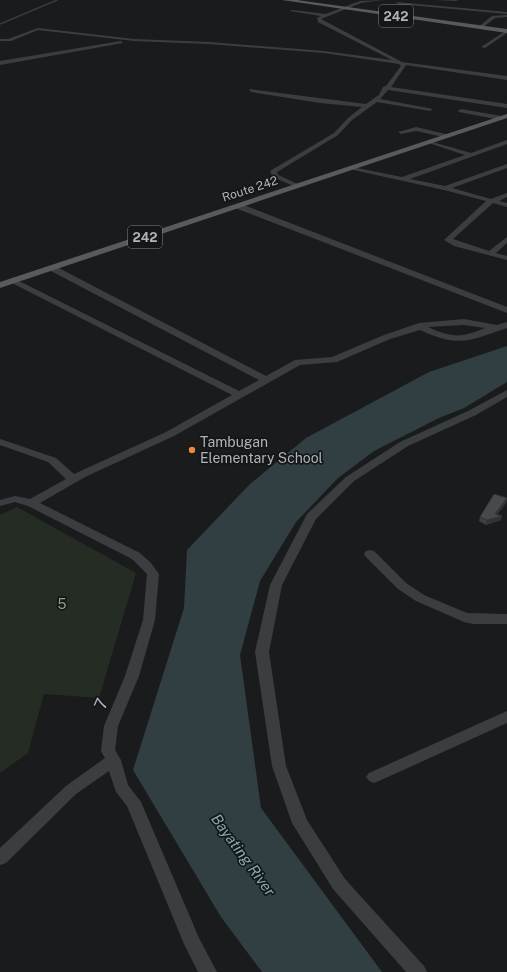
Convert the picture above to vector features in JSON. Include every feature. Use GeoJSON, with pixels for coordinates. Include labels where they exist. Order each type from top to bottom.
{"type":"FeatureCollection","features":[{"type":"Feature","properties":{"kind":"main road","name":"242"},"geometry":{"type":"LineString","coordinates":[[285,0],[507,31]]}},
{"type":"Feature","properties":{"kind":"main road","name":"Route 242"},"geometry":{"type":"LineString","coordinates":[[0,285],[505,117]]}},
{"type":"Feature","properties":{"kind":"street"},"geometry":{"type":"LineString","coordinates":[[298,186],[275,176],[273,171],[336,134],[350,119],[376,100],[403,68],[401,63],[318,20],[325,15],[360,2],[381,0]]}},
{"type":"Feature","properties":{"kind":"street"},"geometry":{"type":"LineString","coordinates":[[396,2],[456,0]]}},
{"type":"Feature","properties":{"kind":"street"},"geometry":{"type":"LineString","coordinates":[[396,2],[507,14]]}},
{"type":"Feature","properties":{"kind":"street"},"geometry":{"type":"LineString","coordinates":[[378,13],[386,10]]}},
{"type":"Feature","properties":{"kind":"street"},"geometry":{"type":"LineString","coordinates":[[292,11],[325,15]]}},
{"type":"Feature","properties":{"kind":"street"},"geometry":{"type":"LineString","coordinates":[[485,11],[497,17]]}},
{"type":"Feature","properties":{"kind":"street"},"geometry":{"type":"LineString","coordinates":[[480,27],[497,17],[507,14]]}},
{"type":"Feature","properties":{"kind":"street"},"geometry":{"type":"LineString","coordinates":[[0,40],[9,40],[38,30],[134,40],[277,48],[507,78]]}},
{"type":"Feature","properties":{"kind":"street"},"geometry":{"type":"LineString","coordinates":[[482,47],[507,31]]}},
{"type":"Feature","properties":{"kind":"street"},"geometry":{"type":"LineString","coordinates":[[0,63],[134,40]]}},
{"type":"Feature","properties":{"kind":"street"},"geometry":{"type":"LineString","coordinates":[[385,88],[507,106]]}},
{"type":"Feature","properties":{"kind":"street"},"geometry":{"type":"LineString","coordinates":[[251,90],[320,101],[368,106]]}},
{"type":"Feature","properties":{"kind":"street"},"geometry":{"type":"LineString","coordinates":[[376,100],[430,109]]}},
{"type":"Feature","properties":{"kind":"street"},"geometry":{"type":"LineString","coordinates":[[461,111],[505,117]]}},
{"type":"Feature","properties":{"kind":"street"},"geometry":{"type":"LineString","coordinates":[[401,132],[416,129],[448,136]]}},
{"type":"Feature","properties":{"kind":"street"},"geometry":{"type":"LineString","coordinates":[[432,142],[472,155]]}},
{"type":"Feature","properties":{"kind":"street"},"geometry":{"type":"LineString","coordinates":[[402,179],[507,142]]}},
{"type":"Feature","properties":{"kind":"street"},"geometry":{"type":"LineString","coordinates":[[445,188],[507,166]]}},
{"type":"Feature","properties":{"kind":"street"},"geometry":{"type":"LineString","coordinates":[[352,169],[445,188],[507,205]]}},
{"type":"Feature","properties":{"kind":"street"},"geometry":{"type":"LineString","coordinates":[[507,195],[491,201],[449,237],[448,240],[450,242],[507,258]]}},
{"type":"Feature","properties":{"kind":"street"},"geometry":{"type":"LineString","coordinates":[[238,206],[507,310]]}},
{"type":"Feature","properties":{"kind":"street"},"geometry":{"type":"LineString","coordinates":[[491,253],[507,239]]}},
{"type":"Feature","properties":{"kind":"street"},"geometry":{"type":"LineString","coordinates":[[52,268],[267,380]]}},
{"type":"Feature","properties":{"kind":"street"},"geometry":{"type":"LineString","coordinates":[[12,281],[239,394]]}},
{"type":"Feature","properties":{"kind":"street"},"geometry":{"type":"LineString","coordinates":[[32,503],[73,479],[170,434],[298,362],[334,360],[387,337],[419,326],[454,322],[494,328],[504,327],[507,325]]}},
{"type":"Feature","properties":{"kind":"street"},"geometry":{"type":"LineString","coordinates":[[419,326],[452,340],[463,340],[494,328]]}},
{"type":"Feature","properties":{"kind":"street"},"geometry":{"type":"LineString","coordinates":[[418,972],[339,884],[300,823],[279,766],[262,652],[276,585],[311,518],[350,480],[404,444],[472,413],[507,393]]}},
{"type":"Feature","properties":{"kind":"street"},"geometry":{"type":"LineString","coordinates":[[0,442],[52,460],[73,479]]}},
{"type":"Feature","properties":{"kind":"street","name":"7"},"geometry":{"type":"LineString","coordinates":[[0,503],[15,498],[32,503],[136,556],[148,566],[153,574],[149,620],[132,676],[111,726],[108,751],[114,760],[121,788],[133,802],[193,944],[208,972]]}},
{"type":"Feature","properties":{"kind":"street"},"geometry":{"type":"LineString","coordinates":[[370,554],[402,586],[420,598],[464,617],[473,619],[507,619]]}},
{"type":"Feature","properties":{"kind":"street"},"geometry":{"type":"LineString","coordinates":[[374,777],[507,717]]}},
{"type":"Feature","properties":{"kind":"street"},"geometry":{"type":"LineString","coordinates":[[0,858],[70,790],[114,760]]}},
{"type":"Feature","properties":{"kind":"green space","name":"5"},"geometry":{"type":"Polygon","coordinates":[[[17,507],[136,573],[99,698],[44,694],[28,753],[0,773],[0,515],[17,507]]]}},
{"type":"Feature","properties":{"kind":"water","name":"Bayating River"},"geometry":{"type":"Polygon","coordinates":[[[507,346],[507,382],[464,408],[439,418],[374,451],[337,479],[296,522],[260,581],[240,655],[261,808],[382,972],[262,972],[221,917],[133,770],[184,608],[187,550],[250,484],[306,438],[429,372],[507,346]]]}},
{"type":"Feature","properties":{"kind":"building"},"geometry":{"type":"Polygon","coordinates":[[[494,494],[507,498],[495,514],[502,516],[487,520],[480,517],[494,494]]]}},
{"type":"Feature","properties":{"kind":"waterway"},"geometry":{"type":"LineString","coordinates":[[0,24],[57,0]]}},
{"type":"Feature","properties":{"kind":"place","name":"Tambugan Elementary School"},"geometry":{"type":"Point","coordinates":[192,450]}}]}
